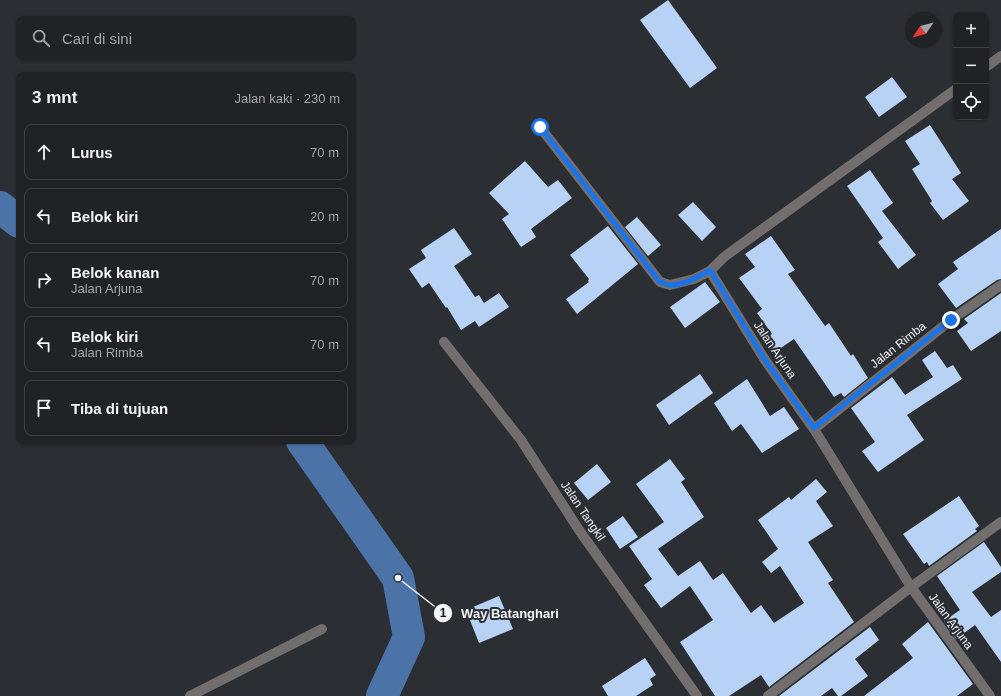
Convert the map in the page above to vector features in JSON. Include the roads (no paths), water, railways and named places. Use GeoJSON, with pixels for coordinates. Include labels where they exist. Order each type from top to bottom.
{"type":"FeatureCollection","features":[{"type":"Feature","properties":{"kind":"street"},"geometry":{"type":"LineString","coordinates":[[989,65],[1001,56]]}},
{"type":"Feature","properties":{"kind":"street"},"geometry":{"type":"LineString","coordinates":[[540,127],[660,282],[670,285],[694,280],[710,270],[724,257],[953,91]]}},
{"type":"Feature","properties":{"kind":"street","name":"Jalan Arjuna"},"geometry":{"type":"LineString","coordinates":[[710,270],[765,360],[814,428],[911,587],[990,696]]}},
{"type":"Feature","properties":{"kind":"street","name":"Jalan Rimba"},"geometry":{"type":"LineString","coordinates":[[814,428],[951,320],[1001,285]]}},
{"type":"Feature","properties":{"kind":"street","name":"Jalan Tangkil"},"geometry":{"type":"LineString","coordinates":[[444,342],[521,440],[579,530],[697,696]]}},
{"type":"Feature","properties":{"kind":"street"},"geometry":{"type":"LineString","coordinates":[[768,696],[911,587],[1001,522]]}},
{"type":"Feature","properties":{"kind":"street"},"geometry":{"type":"LineString","coordinates":[[190,696],[322,629]]}},
{"type":"Feature","properties":{"kind":"waterway"},"geometry":{"type":"LineString","coordinates":[[0,207],[16,220]]}},
{"type":"Feature","properties":{"kind":"waterway"},"geometry":{"type":"LineString","coordinates":[[304,444],[398,578],[409,637],[382,696]]}},
{"type":"Feature","properties":{"kind":"place","name":"Way Batanghari"},"geometry":{"type":"Point","coordinates":[398,578]}}]}
